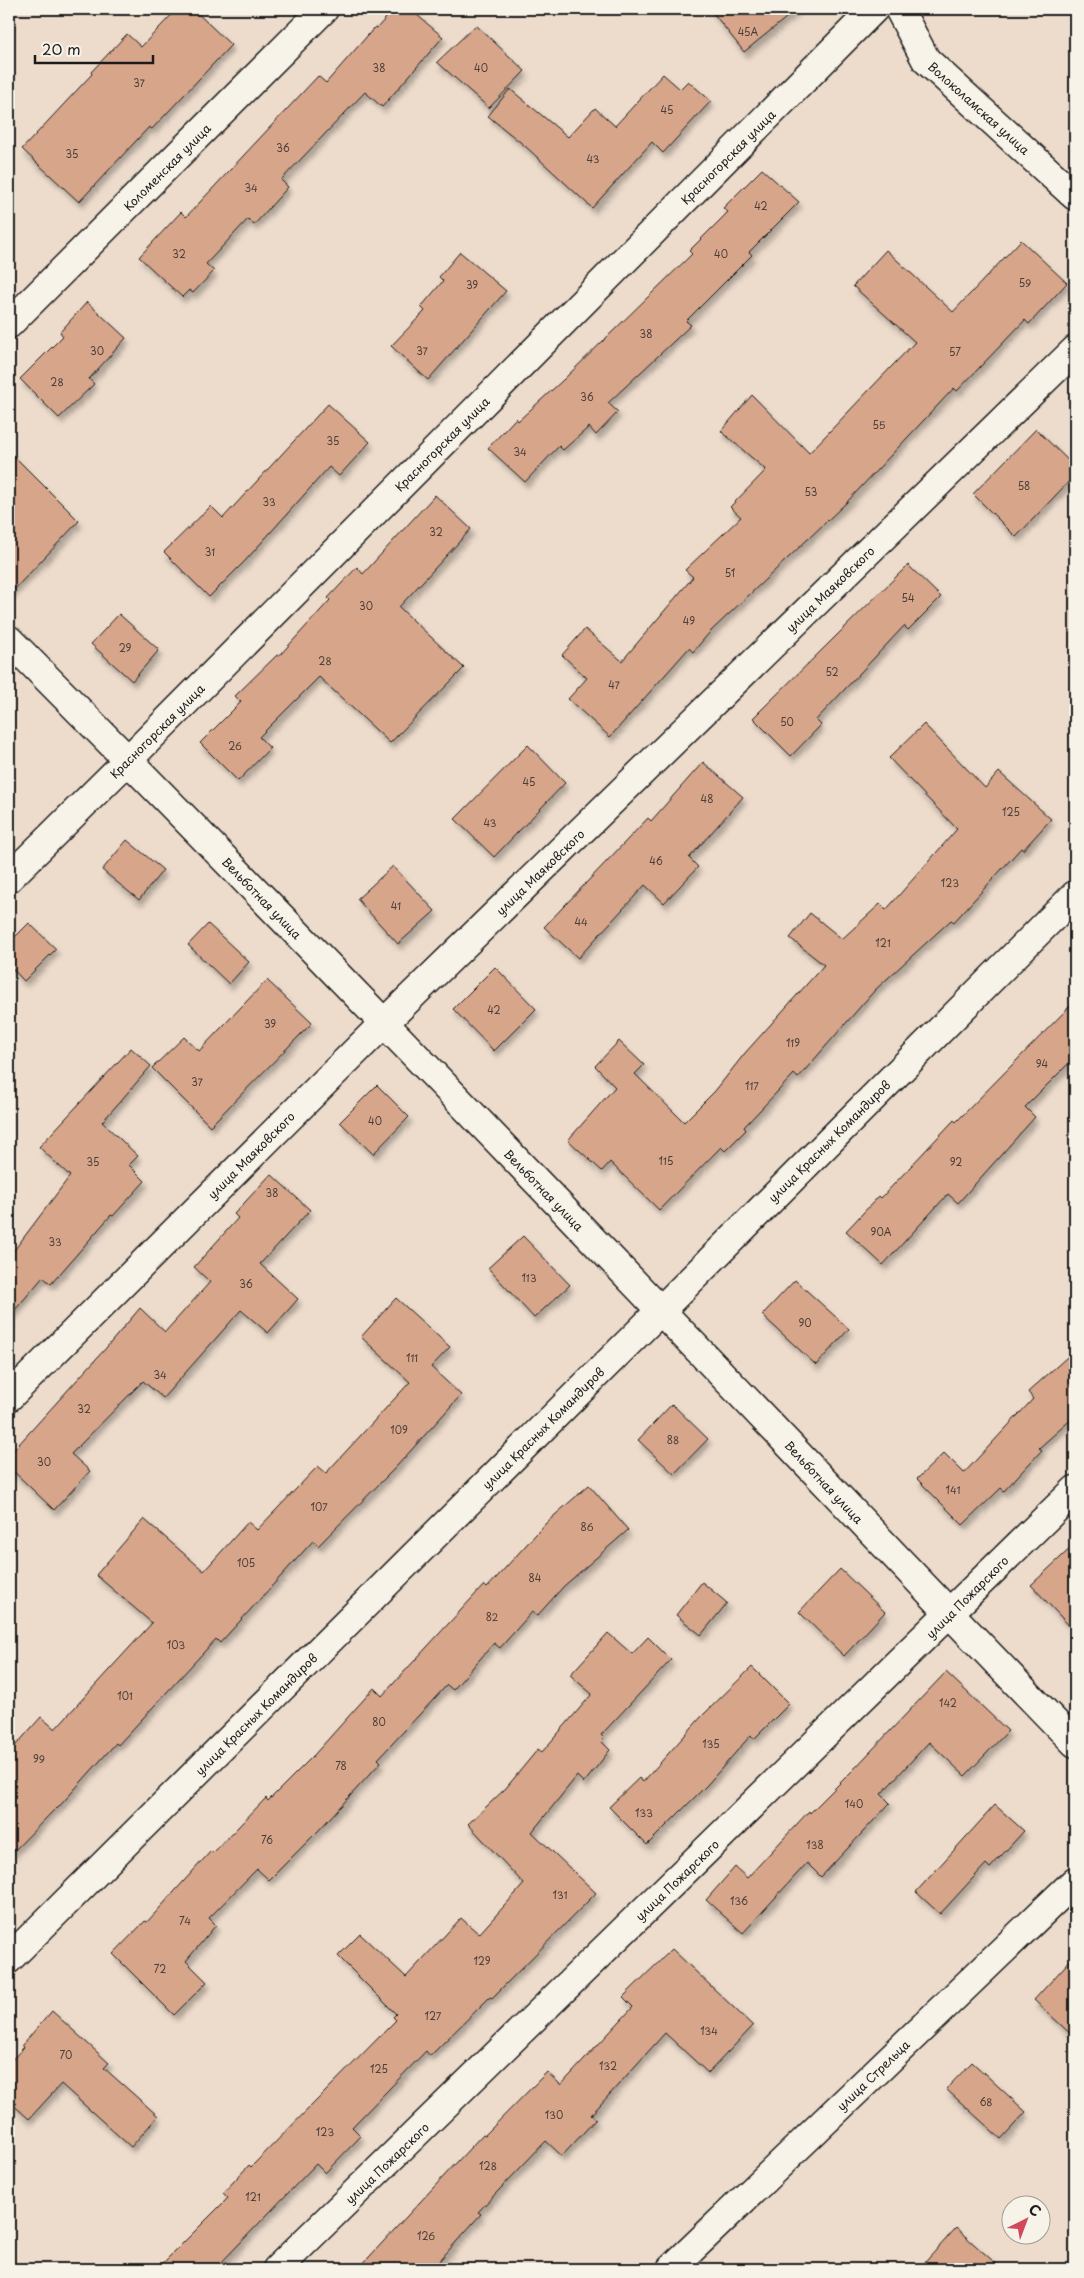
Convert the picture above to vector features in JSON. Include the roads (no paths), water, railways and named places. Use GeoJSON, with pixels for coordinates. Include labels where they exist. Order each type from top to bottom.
{"type":"FeatureCollection","features":[{"type":"Feature","properties":{"kind":"street","name":"Коломенская улица"},"geometry":{"type":"LineString","coordinates":[[9,324],[324,9]]}},
{"type":"Feature","properties":{"kind":"street","name":"Красногорская улица"},"geometry":{"type":"LineString","coordinates":[[9,878],[874,9]]}},
{"type":"Feature","properties":{"kind":"street","name":"Волоколамская улица"},"geometry":{"type":"LineString","coordinates":[[898,9],[926,60],[1075,196]]}},
{"type":"Feature","properties":{"kind":"street","name":"улица Маяковского"},"geometry":{"type":"LineString","coordinates":[[9,1397],[384,1023],[1075,350]]}},
{"type":"Feature","properties":{"kind":"street","name":"Вельботная улица"},"geometry":{"type":"LineString","coordinates":[[9,640],[384,1023],[949,1615],[1075,1743]]}},
{"type":"Feature","properties":{"kind":"street","name":"улица Красных Командиров"},"geometry":{"type":"LineString","coordinates":[[9,1959],[660,1311],[1075,894]]}},
{"type":"Feature","properties":{"kind":"street","name":"улица Пожарского"},"geometry":{"type":"LineString","coordinates":[[277,2269],[1075,1490]]}},
{"type":"Feature","properties":{"kind":"street","name":"улица Стрельца"},"geometry":{"type":"LineString","coordinates":[[671,2269],[1075,1881]]}}]}
